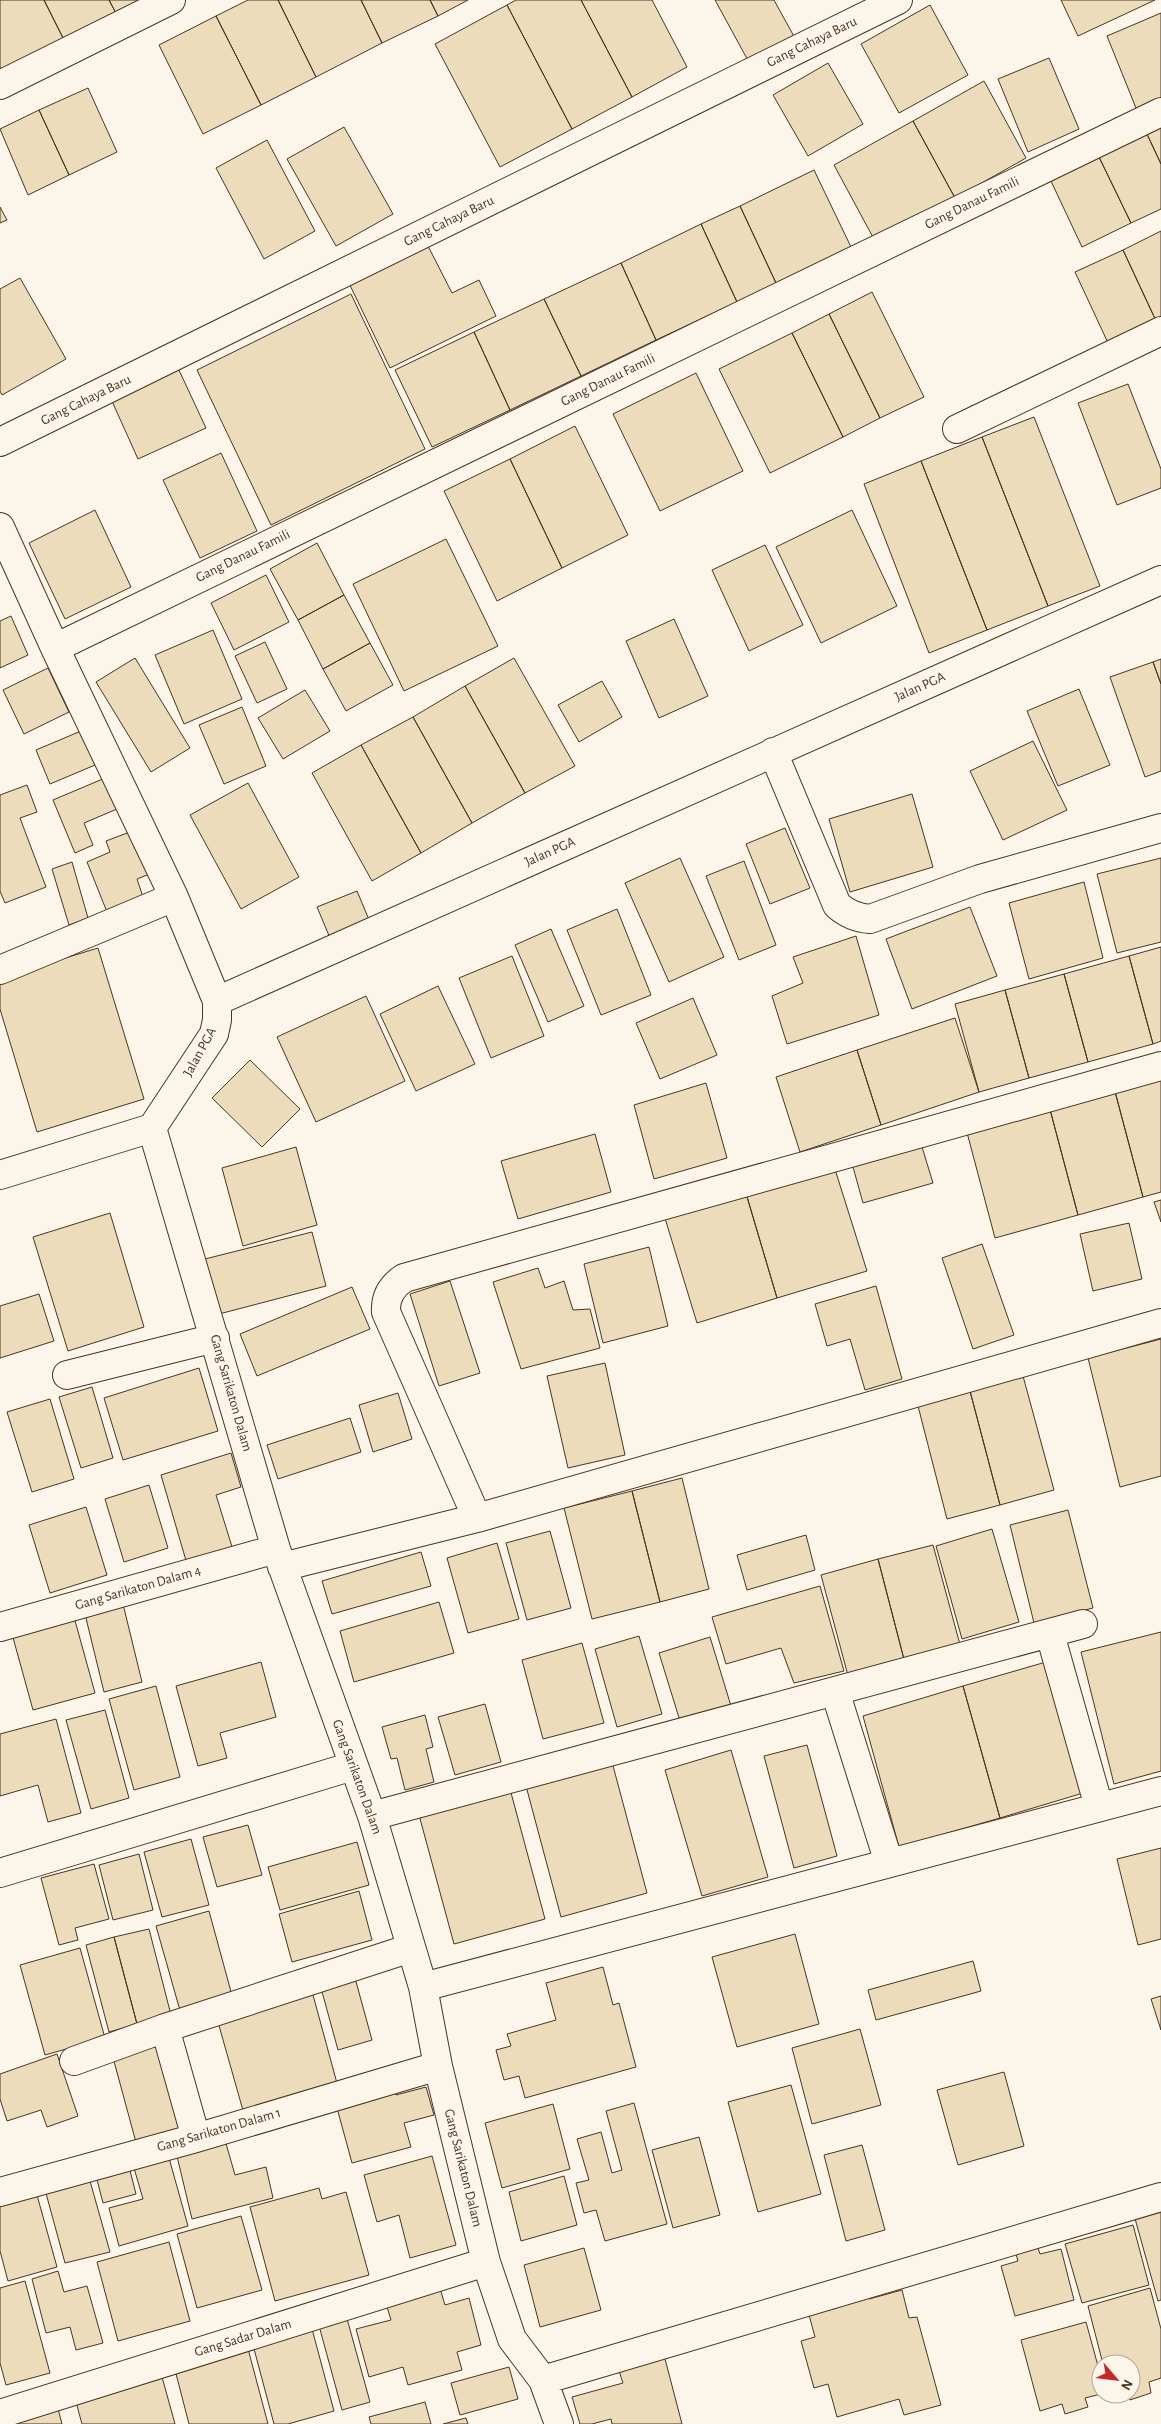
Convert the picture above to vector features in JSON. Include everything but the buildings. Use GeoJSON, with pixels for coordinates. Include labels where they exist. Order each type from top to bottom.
{"type":"FeatureCollection","features":[{"type":"Feature","properties":{"kind":"street"},"geometry":{"type":"LineString","coordinates":[[0,85],[171,0]]}},
{"type":"Feature","properties":{"kind":"street","name":"Gang Cahaya Baru"},"geometry":{"type":"LineString","coordinates":[[0,442],[898,0]]}},
{"type":"Feature","properties":{"kind":"street","name":"Gang Danau Famili"},"geometry":{"type":"LineString","coordinates":[[55,648],[1161,112]]}},
{"type":"Feature","properties":{"kind":"street"},"geometry":{"type":"LineString","coordinates":[[957,429],[1161,331]]}},
{"type":"Feature","properties":{"kind":"street"},"geometry":{"type":"LineString","coordinates":[[0,527],[55,648],[174,897],[217,1001]]}},
{"type":"Feature","properties":{"kind":"street","name":"Jalan PGA"},"geometry":{"type":"LineString","coordinates":[[152,1128],[214,1034],[218,1020],[217,1001],[1161,580]]}},
{"type":"Feature","properties":{"kind":"street"},"geometry":{"type":"LineString","coordinates":[[773,752],[837,905],[845,912],[862,918],[870,919],[980,879],[1161,828]]}},
{"type":"Feature","properties":{"kind":"street"},"geometry":{"type":"LineString","coordinates":[[0,970],[174,897]]}},
{"type":"Feature","properties":{"kind":"street"},"geometry":{"type":"LineString","coordinates":[[477,1518],[386,1312],[388,1296],[396,1283],[404,1278],[1161,1066]]}},
{"type":"Feature","properties":{"kind":"street"},"geometry":{"type":"LineString","coordinates":[[0,1175],[152,1128]]}},
{"type":"Feature","properties":{"kind":"street","name":"Gang Sarikaton Dalam"},"geometry":{"type":"LineString","coordinates":[[152,1128],[279,1558],[372,1816],[423,1987],[438,2066],[486,2262],[512,2338],[543,2380],[559,2424]]}},
{"type":"Feature","properties":{"kind":"street","name":"Gang Sarikaton Dalam 4"},"geometry":{"type":"LineString","coordinates":[[0,1627],[279,1558],[477,1518],[1161,1323]]}},
{"type":"Feature","properties":{"kind":"street"},"geometry":{"type":"LineString","coordinates":[[67,1375],[215,1338]]}},
{"type":"Feature","properties":{"kind":"street"},"geometry":{"type":"LineString","coordinates":[[372,1816],[1083,1624]]}},
{"type":"Feature","properties":{"kind":"street"},"geometry":{"type":"LineString","coordinates":[[1050,1634],[1099,1807]]}},
{"type":"Feature","properties":{"kind":"street"},"geometry":{"type":"LineString","coordinates":[[835,1691],[889,1863]]}},
{"type":"Feature","properties":{"kind":"street"},"geometry":{"type":"LineString","coordinates":[[0,1872],[353,1766]]}},
{"type":"Feature","properties":{"kind":"street"},"geometry":{"type":"LineString","coordinates":[[423,1987],[1161,1791]]}},
{"type":"Feature","properties":{"kind":"street"},"geometry":{"type":"LineString","coordinates":[[74,2061],[165,2028],[411,1948]]}},
{"type":"Feature","properties":{"kind":"street"},"geometry":{"type":"LineString","coordinates":[[165,2028],[196,2138]]}},
{"type":"Feature","properties":{"kind":"street","name":"Gang Sarikaton Dalam 1"},"geometry":{"type":"LineString","coordinates":[[0,2192],[196,2138],[438,2066]]}},
{"type":"Feature","properties":{"kind":"street"},"geometry":{"type":"LineString","coordinates":[[543,2380],[1161,2197]]}},
{"type":"Feature","properties":{"kind":"street","name":"Gang Sadar Dalam"},"geometry":{"type":"LineString","coordinates":[[0,2414],[486,2262]]}}]}
